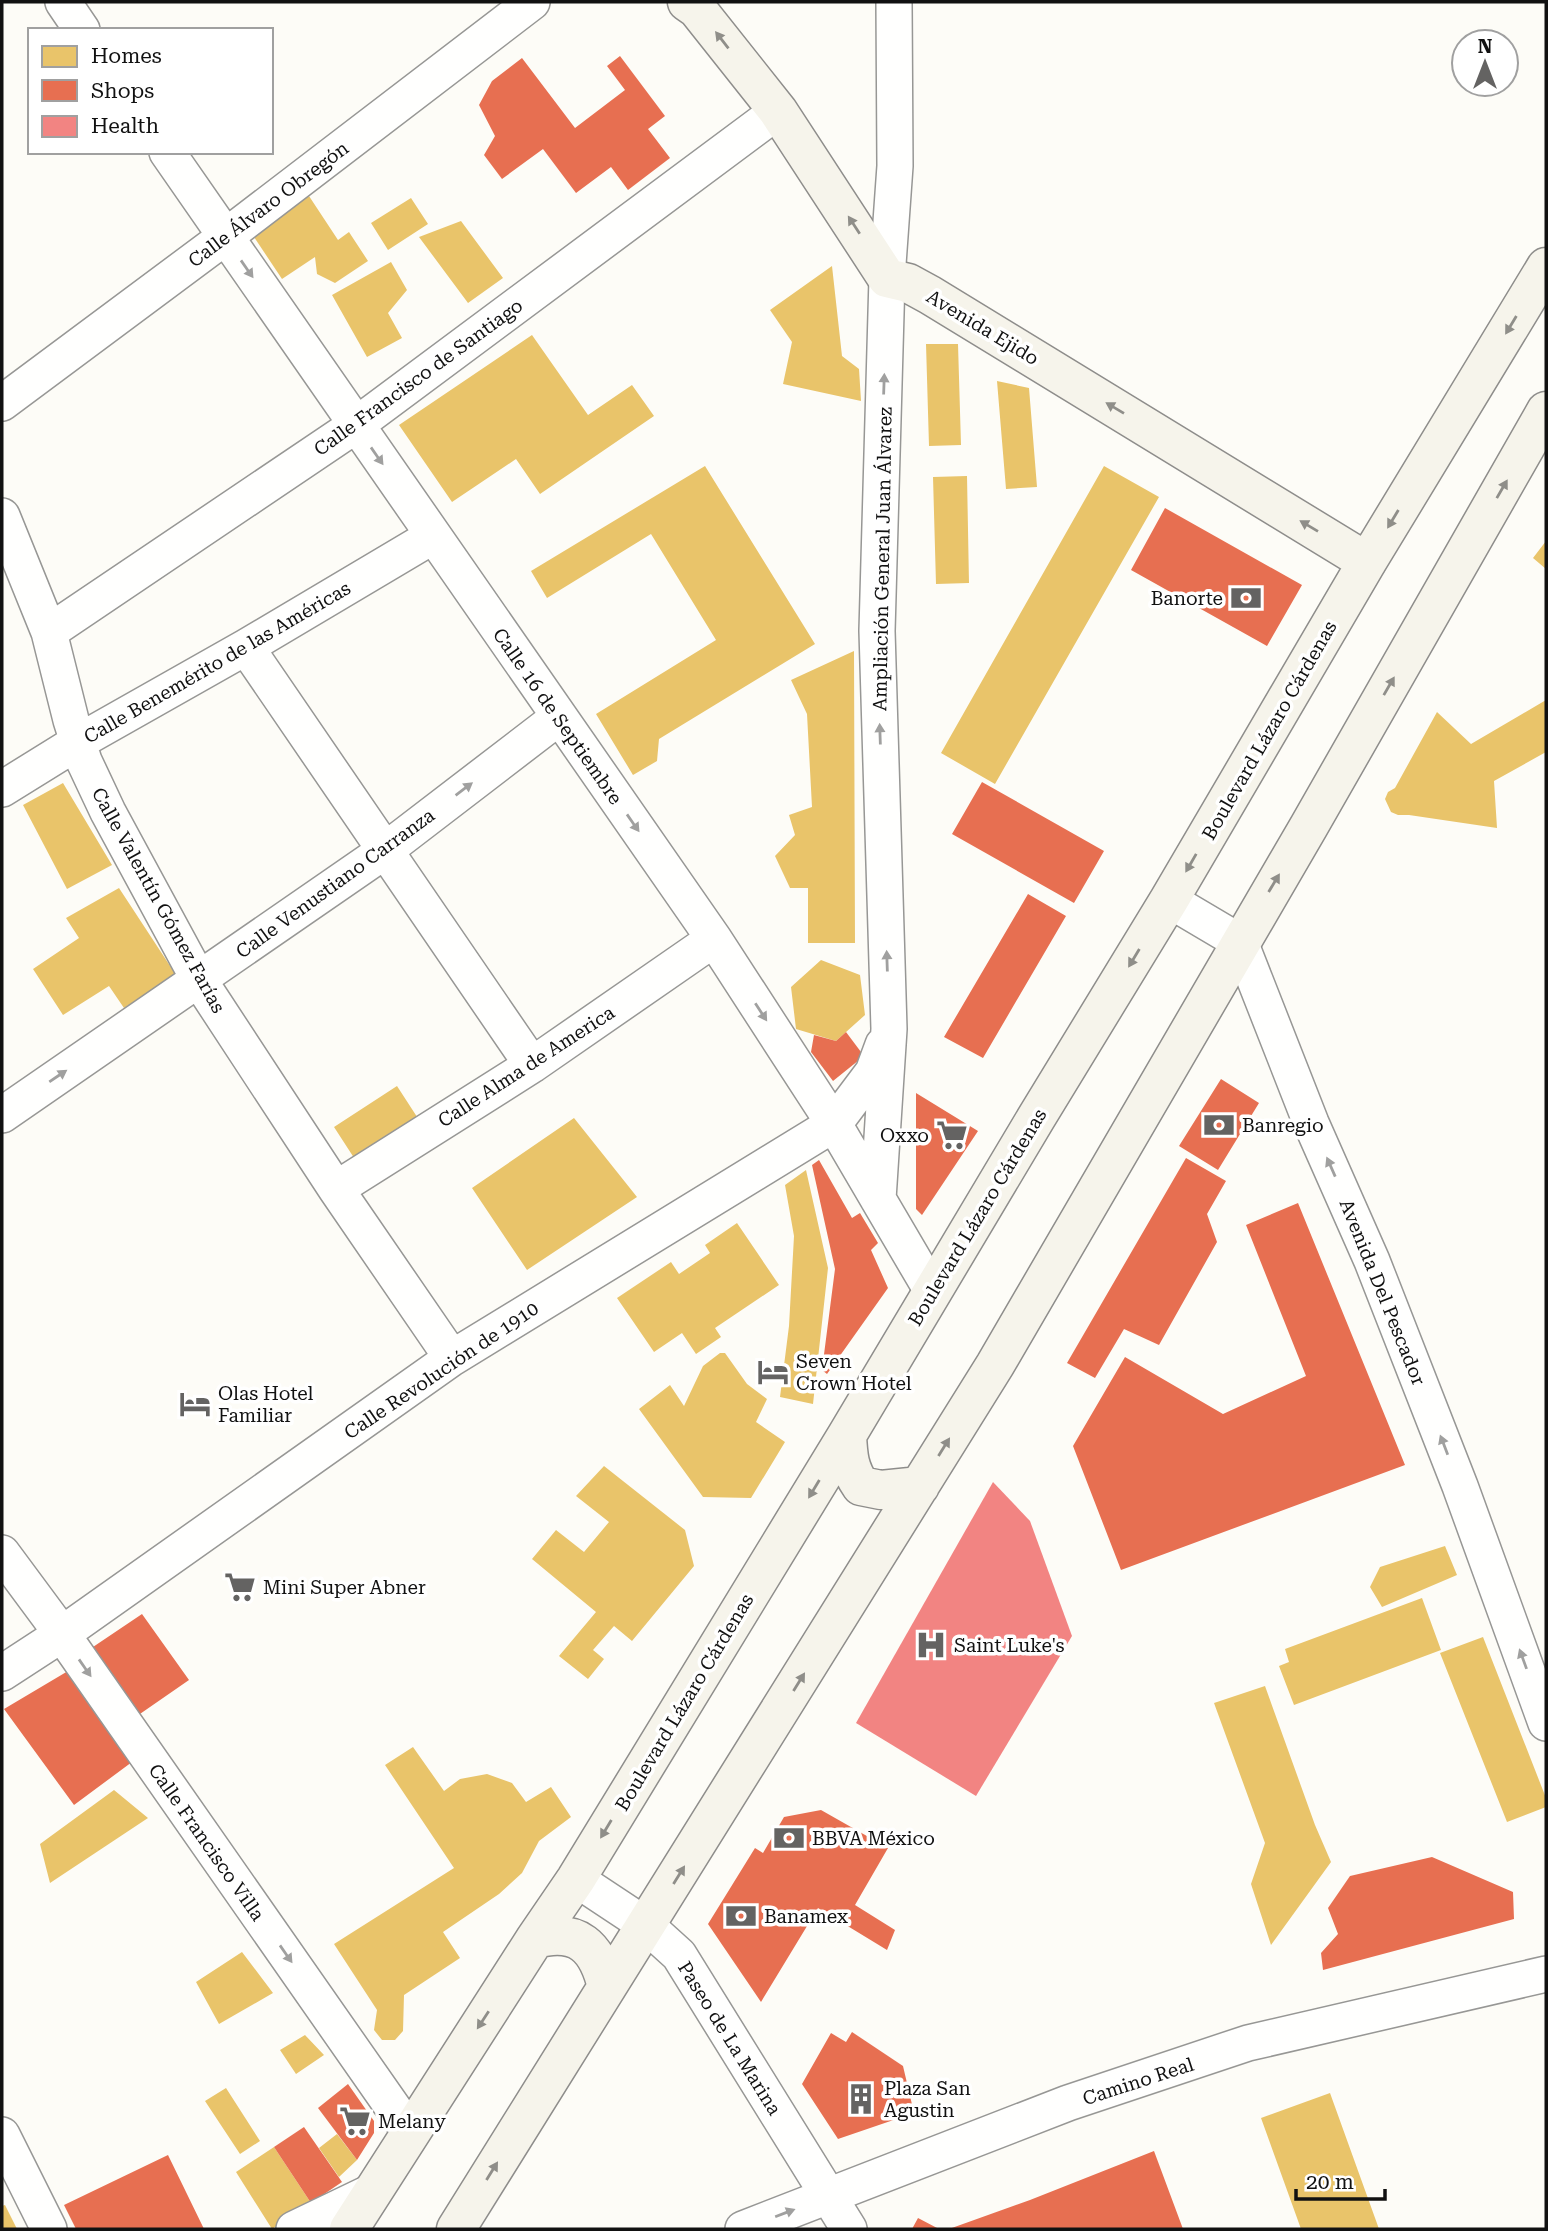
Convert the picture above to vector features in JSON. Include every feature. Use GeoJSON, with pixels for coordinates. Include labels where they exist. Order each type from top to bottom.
{"type":"FeatureCollection","features":[{"type":"Feature","properties":{"kind":"main road"},"geometry":{"type":"LineString","coordinates":[[688,2],[697,9],[778,111],[887,278]]}},
{"type":"Feature","properties":{"kind":"main road","name":"Boulevard Lázaro Cárdenas"},"geometry":{"type":"LineString","coordinates":[[349,2229],[576,1879],[847,1436],[1169,900],[1367,562],[1546,267]]}},
{"type":"Feature","properties":{"kind":"main road","name":"Avenida Ejido"},"geometry":{"type":"LineString","coordinates":[[887,278],[908,284],[930,295],[1367,562]]}},
{"type":"Feature","properties":{"kind":"main road"},"geometry":{"type":"LineString","coordinates":[[456,2229],[995,1365],[1546,411]]}},
{"type":"Feature","properties":{"kind":"main road"},"geometry":{"type":"LineString","coordinates":[[847,1436],[848,1461],[852,1474],[861,1486],[881,1490],[920,1486]]}},
{"type":"Feature","properties":{"kind":"main road"},"geometry":{"type":"LineString","coordinates":[[535,1939],[554,1934],[584,1942],[597,1957],[607,1987]]}},
{"type":"Feature","properties":{"kind":"street"},"geometry":{"type":"LineString","coordinates":[[63,2],[81,28]]}},
{"type":"Feature","properties":{"kind":"street","name":"Calle Álvaro Obregón"},"geometry":{"type":"LineString","coordinates":[[2,402],[225,237],[532,2]]}},
{"type":"Feature","properties":{"kind":"street","name":"Ampliación General Juan Álvarez"},"geometry":{"type":"LineString","coordinates":[[878,1199],[889,1029],[877,631],[887,278],[895,166],[894,2]]}},
{"type":"Feature","properties":{"kind":"street","name":"Calle Francisco de Santiago"},"geometry":{"type":"LineString","coordinates":[[49,632],[356,425],[778,111]]}},
{"type":"Feature","properties":{"kind":"street","name":"Calle 16 de Septiembre"},"geometry":{"type":"LineString","coordinates":[[168,154],[714,939],[834,1124],[932,1291]]}},
{"type":"Feature","properties":{"kind":"street","name":"Calle Valentín Gómez Farías"},"geometry":{"type":"LineString","coordinates":[[2,516],[49,632],[78,742],[91,779],[199,980],[336,1189],[452,1358]]}},
{"type":"Feature","properties":{"kind":"street","name":"Calle Benemérito de las Américas"},"geometry":{"type":"LineString","coordinates":[[2,789],[433,536]]}},
{"type":"Feature","properties":{"kind":"street"},"geometry":{"type":"LineString","coordinates":[[246,647],[532,1065]]}},
{"type":"Feature","properties":{"kind":"street","name":"Calle Venustiano Carranza"},"geometry":{"type":"LineString","coordinates":[[2,1115],[385,850],[559,717]]}},
{"type":"Feature","properties":{"kind":"street"},"geometry":{"type":"LineString","coordinates":[[1169,900],[1240,942]]}},
{"type":"Feature","properties":{"kind":"street","name":"Calle Alma de America"},"geometry":{"type":"LineString","coordinates":[[336,1189],[532,1065],[714,939]]}},
{"type":"Feature","properties":{"kind":"street","name":"Avenida Del Pescador"},"geometry":{"type":"LineString","coordinates":[[1240,942],[1311,1123],[1372,1261],[1460,1486],[1546,1723]]}},
{"type":"Feature","properties":{"kind":"street","name":"Calle Revolución de 1910"},"geometry":{"type":"LineString","coordinates":[[2,1673],[62,1634],[452,1358],[834,1124],[873,1072],[889,1029]]}},
{"type":"Feature","properties":{"kind":"street","name":"Calle Francisco Villa"},"geometry":{"type":"LineString","coordinates":[[2,1553],[62,1634],[410,2132]]}},
{"type":"Feature","properties":{"kind":"street","name":"Paseo de La Marina"},"geometry":{"type":"LineString","coordinates":[[576,1879],[647,1926],[679,1955],[849,2229]]}},
{"type":"Feature","properties":{"kind":"street","name":"Camino Real"},"geometry":{"type":"LineString","coordinates":[[743,2229],[1068,2103],[1248,2043],[1546,1974]]}},
{"type":"Feature","properties":{"kind":"street"},"geometry":{"type":"LineString","coordinates":[[2,2135],[49,2229]]}},
{"type":"Feature","properties":{"kind":"street"},"geometry":{"type":"LineString","coordinates":[[294,2229],[373,2191]]}},
{"type":"Feature","properties":{"kind":"building: Homes"},"geometry":{"type":"Polygon","coordinates":[[[309,196],[338,240],[349,232],[368,261],[335,283],[317,274],[315,257],[282,279],[252,234],[309,196]]]}},
{"type":"Feature","properties":{"kind":"building: Homes"},"geometry":{"type":"Polygon","coordinates":[[[411,198],[428,224],[388,250],[371,223],[411,198]]]}},
{"type":"Feature","properties":{"kind":"building: Homes"},"geometry":{"type":"Polygon","coordinates":[[[461,221],[503,278],[468,303],[419,237],[461,221]]]}},
{"type":"Feature","properties":{"kind":"building: Homes"},"geometry":{"type":"Polygon","coordinates":[[[391,262],[407,290],[388,313],[402,338],[367,357],[332,295],[391,262]]]}},
{"type":"Feature","properties":{"kind":"building: Homes"},"geometry":{"type":"Polygon","coordinates":[[[832,266],[842,356],[859,369],[861,401],[783,384],[792,342],[770,310],[832,266]]]}},
{"type":"Feature","properties":{"kind":"building: Homes"},"geometry":{"type":"Polygon","coordinates":[[[532,335],[588,415],[632,385],[654,416],[540,494],[516,459],[452,502],[399,425],[532,335]]]}},
{"type":"Feature","properties":{"kind":"building: Homes"},"geometry":{"type":"Polygon","coordinates":[[[926,344],[958,344],[961,445],[929,446],[926,344]]]}},
{"type":"Feature","properties":{"kind":"building: Homes"},"geometry":{"type":"Polygon","coordinates":[[[997,381],[1029,388],[1037,487],[1006,489],[997,381]]]}},
{"type":"Feature","properties":{"kind":"building: Homes"},"geometry":{"type":"Polygon","coordinates":[[[705,466],[815,644],[659,739],[657,761],[633,775],[596,714],[716,640],[651,534],[547,598],[531,571],[705,466]]]}},
{"type":"Feature","properties":{"kind":"building: Homes"},"geometry":{"type":"Polygon","coordinates":[[[1104,466],[1159,497],[995,784],[941,753],[1104,466]]]}},
{"type":"Feature","properties":{"kind":"building: Homes"},"geometry":{"type":"Polygon","coordinates":[[[967,476],[969,583],[936,584],[933,477],[967,476]]]}},
{"type":"Feature","properties":{"kind":"building: Homes"},"geometry":{"type":"Polygon","coordinates":[[[1546,541],[1546,569],[1533,558],[1546,541]]]}},
{"type":"Feature","properties":{"kind":"building: Homes"},"geometry":{"type":"Polygon","coordinates":[[[854,651],[855,943],[808,943],[808,888],[790,888],[775,856],[795,835],[789,815],[812,807],[807,714],[791,680],[854,651]]]}},
{"type":"Feature","properties":{"kind":"building: Homes"},"geometry":{"type":"Polygon","coordinates":[[[1546,700],[1546,752],[1494,781],[1497,828],[1391,812],[1385,799],[1388,792],[1395,788],[1437,712],[1471,744],[1546,700]]]}},
{"type":"Feature","properties":{"kind":"building: Homes"},"geometry":{"type":"Polygon","coordinates":[[[63,783],[112,865],[67,889],[23,805],[63,783]]]}},
{"type":"Feature","properties":{"kind":"building: Homes"},"geometry":{"type":"Polygon","coordinates":[[[119,888],[176,975],[124,1008],[109,986],[63,1015],[33,969],[79,938],[66,918],[119,888]]]}},
{"type":"Feature","properties":{"kind":"building: Homes"},"geometry":{"type":"Polygon","coordinates":[[[821,960],[860,975],[865,1015],[836,1041],[796,1029],[791,987],[821,960]]]}},
{"type":"Feature","properties":{"kind":"building: Homes"},"geometry":{"type":"Polygon","coordinates":[[[397,1086],[421,1123],[358,1164],[334,1127],[397,1086]]]}},
{"type":"Feature","properties":{"kind":"building: Homes"},"geometry":{"type":"Polygon","coordinates":[[[574,1118],[637,1197],[527,1270],[472,1188],[574,1118]]]}},
{"type":"Feature","properties":{"kind":"building: Homes"},"geometry":{"type":"Polygon","coordinates":[[[806,1170],[828,1268],[813,1404],[780,1397],[789,1326],[794,1236],[785,1185],[806,1170]]]}},
{"type":"Feature","properties":{"kind":"building: Homes"},"geometry":{"type":"Polygon","coordinates":[[[737,1223],[779,1285],[715,1328],[721,1337],[696,1354],[682,1333],[654,1352],[617,1298],[671,1262],[679,1274],[710,1253],[705,1245],[737,1223]]]}},
{"type":"Feature","properties":{"kind":"building: Homes"},"geometry":{"type":"Polygon","coordinates":[[[720,1353],[725,1353],[747,1384],[767,1399],[756,1422],[785,1442],[751,1498],[703,1497],[639,1409],[670,1385],[684,1406],[703,1366],[720,1353]]]}},
{"type":"Feature","properties":{"kind":"building: Homes"},"geometry":{"type":"Polygon","coordinates":[[[604,1466],[685,1530],[694,1566],[632,1641],[614,1626],[593,1650],[604,1659],[588,1679],[559,1656],[596,1612],[532,1559],[556,1530],[584,1552],[609,1522],[576,1496],[604,1466]]]}},
{"type":"Feature","properties":{"kind":"building: Homes"},"geometry":{"type":"Polygon","coordinates":[[[1445,1546],[1457,1575],[1382,1607],[1370,1587],[1380,1567],[1445,1546]]]}},
{"type":"Feature","properties":{"kind":"building: Homes"},"geometry":{"type":"Polygon","coordinates":[[[1422,1598],[1441,1650],[1294,1705],[1279,1666],[1289,1662],[1285,1649],[1422,1598]]]}},
{"type":"Feature","properties":{"kind":"building: Homes"},"geometry":{"type":"Polygon","coordinates":[[[1483,1637],[1546,1798],[1546,1807],[1507,1822],[1440,1653],[1483,1637]]]}},
{"type":"Feature","properties":{"kind":"building: Homes"},"geometry":{"type":"Polygon","coordinates":[[[1265,1686],[1331,1862],[1271,1945],[1251,1884],[1265,1843],[1214,1703],[1265,1686]]]}},
{"type":"Feature","properties":{"kind":"building: Homes"},"geometry":{"type":"Polygon","coordinates":[[[413,1747],[444,1791],[460,1779],[487,1774],[512,1783],[526,1802],[551,1787],[571,1817],[539,1841],[522,1873],[499,1894],[443,1932],[460,1958],[404,1995],[403,2031],[395,2040],[382,2040],[374,2030],[377,2010],[334,1944],[454,1868],[385,1765],[413,1747]]]}},
{"type":"Feature","properties":{"kind":"building: Homes"},"geometry":{"type":"Polygon","coordinates":[[[114,1790],[148,1818],[50,1883],[40,1844],[114,1790]]]}},
{"type":"Feature","properties":{"kind":"building: Homes"},"geometry":{"type":"Polygon","coordinates":[[[242,1952],[273,1993],[219,2024],[196,1982],[242,1952]]]}},
{"type":"Feature","properties":{"kind":"building: Homes"},"geometry":{"type":"Polygon","coordinates":[[[305,2035],[324,2055],[296,2074],[280,2050],[305,2035]]]}},
{"type":"Feature","properties":{"kind":"building: Homes"},"geometry":{"type":"Polygon","coordinates":[[[226,2088],[260,2141],[240,2154],[205,2101],[226,2088]]]}},
{"type":"Feature","properties":{"kind":"building: Homes"},"geometry":{"type":"Polygon","coordinates":[[[1330,2093],[1379,2229],[1301,2229],[1261,2118],[1330,2093]]]}},
{"type":"Feature","properties":{"kind":"building: Homes"},"geometry":{"type":"Polygon","coordinates":[[[337,2134],[357,2160],[339,2177],[319,2148],[337,2134]]]}},
{"type":"Feature","properties":{"kind":"building: Homes"},"geometry":{"type":"Polygon","coordinates":[[[274,2147],[311,2203],[272,2229],[236,2172],[274,2147]]]}},
{"type":"Feature","properties":{"kind":"building: Homes"},"geometry":{"type":"Polygon","coordinates":[[[5,2205],[17,2229],[2,2229],[2,2206],[5,2205]]]}},
{"type":"Feature","properties":{"kind":"building: Shops"},"geometry":{"type":"Polygon","coordinates":[[[620,56],[665,116],[648,129],[670,158],[628,190],[611,167],[576,193],[543,149],[502,179],[484,155],[495,136],[479,105],[492,81],[522,58],[575,128],[625,90],[607,66],[620,56]]]}},
{"type":"Feature","properties":{"kind":"building: Shops"},"geometry":{"type":"Polygon","coordinates":[[[1165,508],[1302,585],[1267,646],[1131,570],[1165,508]]]}},
{"type":"Feature","properties":{"kind":"building: Shops"},"geometry":{"type":"Polygon","coordinates":[[[982,782],[1104,851],[1074,903],[952,834],[982,782]]]}},
{"type":"Feature","properties":{"kind":"building: Shops"},"geometry":{"type":"Polygon","coordinates":[[[1028,894],[1066,916],[983,1058],[944,1037],[1028,894]]]}},
{"type":"Feature","properties":{"kind":"building: Shops"},"geometry":{"type":"Polygon","coordinates":[[[846,1032],[864,1056],[833,1081],[811,1052],[814,1035],[836,1041],[846,1032]]]}},
{"type":"Feature","properties":{"kind":"building: Shops","name":"Banregio"},"geometry":{"type":"Polygon","coordinates":[[[1221,1079],[1259,1103],[1218,1170],[1179,1146],[1221,1079]]]}},
{"type":"Feature","properties":{"kind":"building: Shops"},"geometry":{"type":"Polygon","coordinates":[[[916,1093],[978,1131],[922,1215],[916,1209],[916,1093]]]}},
{"type":"Feature","properties":{"kind":"building: Shops"},"geometry":{"type":"Polygon","coordinates":[[[1186,1158],[1226,1181],[1207,1214],[1217,1242],[1159,1345],[1124,1329],[1095,1378],[1067,1363],[1186,1158]]]}},
{"type":"Feature","properties":{"kind":"building: Shops"},"geometry":{"type":"Polygon","coordinates":[[[819,1160],[852,1218],[860,1213],[878,1243],[871,1250],[888,1288],[827,1374],[822,1370],[835,1269],[812,1165],[819,1160]]]}},
{"type":"Feature","properties":{"kind":"building: Shops"},"geometry":{"type":"Polygon","coordinates":[[[1298,1203],[1405,1465],[1121,1570],[1073,1446],[1125,1357],[1223,1414],[1306,1376],[1246,1225],[1298,1203]]]}},
{"type":"Feature","properties":{"kind":"building: Shops"},"geometry":{"type":"Polygon","coordinates":[[[142,1614],[189,1680],[137,1716],[90,1649],[142,1614]]]}},
{"type":"Feature","properties":{"kind":"building: Shops"},"geometry":{"type":"Polygon","coordinates":[[[68,1671],[132,1762],[74,1805],[4,1709],[68,1671]]]}},
{"type":"Feature","properties":{"kind":"building: Shops"},"geometry":{"type":"Polygon","coordinates":[[[821,1810],[888,1848],[855,1905],[895,1930],[887,1950],[818,1908],[761,2002],[708,1924],[755,1848],[763,1853],[784,1817],[821,1810]]]}},
{"type":"Feature","properties":{"kind":"building: Shops"},"geometry":{"type":"Polygon","coordinates":[[[1432,1857],[1513,1892],[1514,1919],[1323,1970],[1321,1953],[1338,1934],[1328,1908],[1350,1876],[1432,1857]]]}},
{"type":"Feature","properties":{"kind":"building: Shops","name":"Plaza San Agustin"},"geometry":{"type":"Polygon","coordinates":[[[852,2032],[903,2066],[914,2113],[838,2139],[802,2084],[831,2033],[846,2042],[852,2032]]]}},
{"type":"Feature","properties":{"kind":"building: Shops"},"geometry":{"type":"Polygon","coordinates":[[[348,2084],[374,2121],[374,2133],[357,2160],[318,2108],[348,2084]]]}},
{"type":"Feature","properties":{"kind":"building: Shops"},"geometry":{"type":"Polygon","coordinates":[[[304,2127],[342,2182],[311,2203],[274,2147],[304,2127]]]}},
{"type":"Feature","properties":{"kind":"building: Shops"},"geometry":{"type":"Polygon","coordinates":[[[1154,2151],[1183,2229],[949,2229],[1030,2200],[1154,2151]]]}},
{"type":"Feature","properties":{"kind":"building: Shops"},"geometry":{"type":"Polygon","coordinates":[[[168,2155],[204,2229],[76,2229],[64,2205],[168,2155]]]}},
{"type":"Feature","properties":{"kind":"building: Shops"},"geometry":{"type":"Polygon","coordinates":[[[918,2218],[939,2229],[912,2229],[918,2218]]]}},
{"type":"Feature","properties":{"kind":"building: Health"},"geometry":{"type":"Polygon","coordinates":[[[993,1482],[1030,1521],[1072,1636],[976,1796],[856,1723],[993,1482]]]}},
{"type":"Feature","properties":{"kind":"place","name":"Banorte"},"geometry":{"type":"Point","coordinates":[1246,598]}},
{"type":"Feature","properties":{"kind":"place","name":"Banregio"},"geometry":{"type":"Point","coordinates":[1219,1125]}},
{"type":"Feature","properties":{"kind":"place","name":"Oxxo"},"geometry":{"type":"Point","coordinates":[952,1135]}},
{"type":"Feature","properties":{"kind":"place","name":"Seven Crown Hotel"},"geometry":{"type":"Point","coordinates":[773,1372]}},
{"type":"Feature","properties":{"kind":"place","name":"Olas Hotel Familiar"},"geometry":{"type":"Point","coordinates":[195,1404]}},
{"type":"Feature","properties":{"kind":"place","name":"Mini Super Abner"},"geometry":{"type":"Point","coordinates":[240,1587]}},
{"type":"Feature","properties":{"kind":"place","name":"Saint Luke's"},"geometry":{"type":"Point","coordinates":[931,1645]}},
{"type":"Feature","properties":{"kind":"place","name":"BBVA México"},"geometry":{"type":"Point","coordinates":[789,1838]}},
{"type":"Feature","properties":{"kind":"place","name":"Banamex"},"geometry":{"type":"Point","coordinates":[741,1916]}},
{"type":"Feature","properties":{"kind":"place","name":"Plaza San Agustin"},"geometry":{"type":"Point","coordinates":[861,2099]}},
{"type":"Feature","properties":{"kind":"place","name":"Melany"},"geometry":{"type":"Point","coordinates":[355,2121]}}]}
